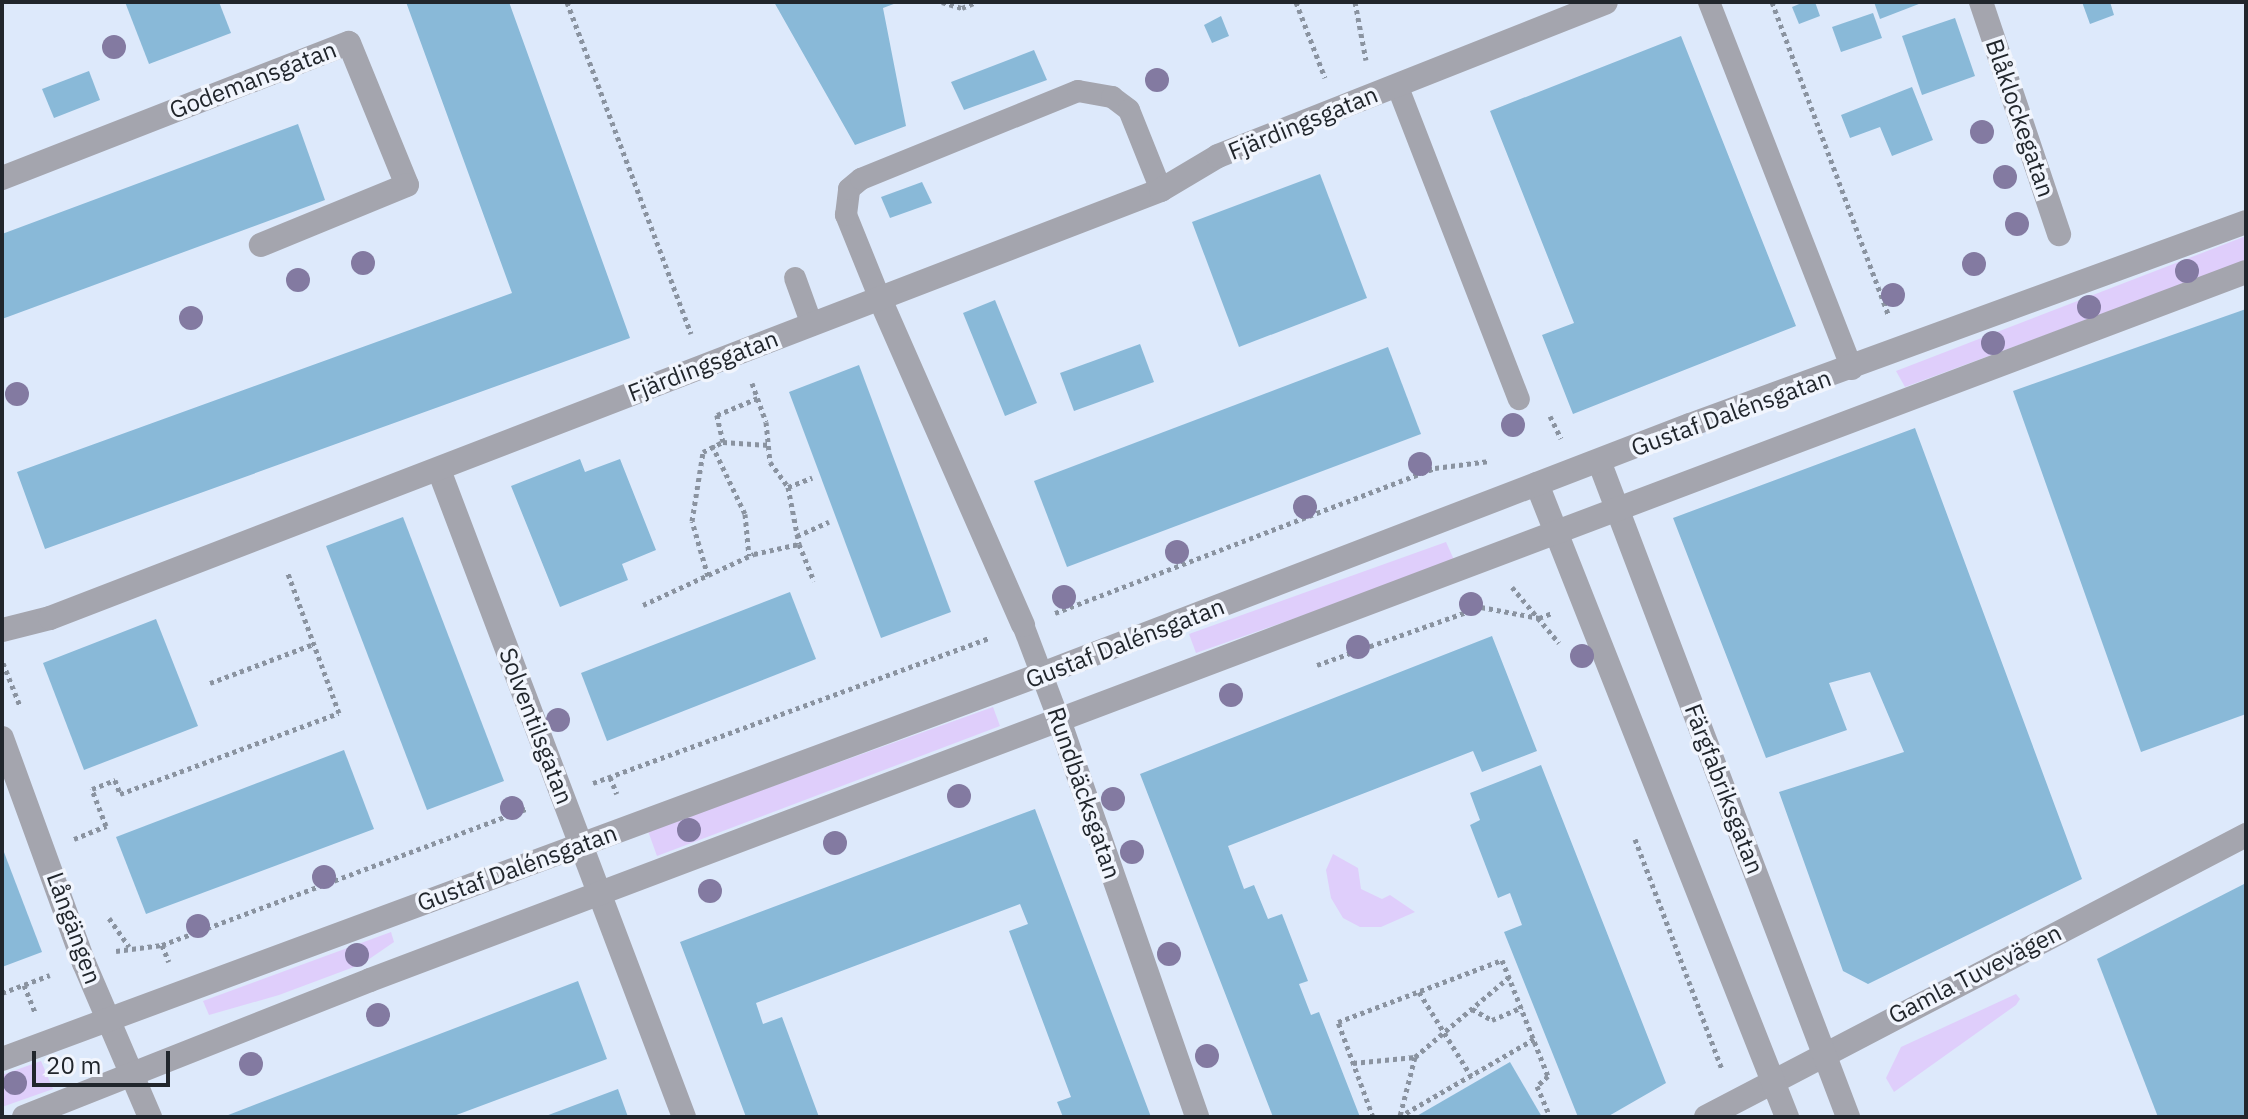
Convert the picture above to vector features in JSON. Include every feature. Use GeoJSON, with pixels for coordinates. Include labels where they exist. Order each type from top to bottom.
{"type":"FeatureCollection","features":[{"type":"Feature","properties":{"kind":"street","name":"Fjärdingsgatan"},"geometry":{"type":"LineString","coordinates":[[2,630],[50,618],[1161,190],[1218,156],[1606,2]]}},
{"type":"Feature","properties":{"kind":"street","name":"Blåklockegatan"},"geometry":{"type":"LineString","coordinates":[[1981,2],[2059,234]]}},
{"type":"Feature","properties":{"kind":"street","name":"Godemansgatan"},"geometry":{"type":"LineString","coordinates":[[2,178],[349,43],[407,185],[261,245]]}},
{"type":"Feature","properties":{"kind":"street","name":"Gustaf Dalénsgatan"},"geometry":{"type":"LineString","coordinates":[[2,1059],[1042,674],[1537,484],[2246,222]]}},
{"type":"Feature","properties":{"kind":"street","name":"Gustaf Dalénsgatan"},"geometry":{"type":"LineString","coordinates":[[24,1117],[599,893],[1060,723],[2246,272]]}},
{"type":"Feature","properties":{"kind":"street","name":"Rundbäcksgatan"},"geometry":{"type":"LineString","coordinates":[[880,299],[1023,625]]}},
{"type":"Feature","properties":{"kind":"street","name":"Färgfabriksgatan"},"geometry":{"type":"LineString","coordinates":[[1599,461],[1848,1117]]}},
{"type":"Feature","properties":{"kind":"street","name":"Solventilsgatan"},"geometry":{"type":"LineString","coordinates":[[439,470],[684,1117]]}},
{"type":"Feature","properties":{"kind":"street"},"geometry":{"type":"LineString","coordinates":[[1537,484],[1787,1117]]}},
{"type":"Feature","properties":{"kind":"street","name":"Rundbäcksgatan"},"geometry":{"type":"LineString","coordinates":[[1060,723],[1197,1117]]}},
{"type":"Feature","properties":{"kind":"street","name":"Långängen"},"geometry":{"type":"LineString","coordinates":[[2,738],[84,963],[150,1117]]}},
{"type":"Feature","properties":{"kind":"street","name":"Gamla Tuvevägen"},"geometry":{"type":"LineString","coordinates":[[1706,1117],[1824,1051],[2246,835]]}},
{"type":"Feature","properties":{"kind":"lane"},"geometry":{"type":"LineString","coordinates":[[1709,2],[1852,369]]}},
{"type":"Feature","properties":{"kind":"lane","name":"Fjärdingsgatan"},"geometry":{"type":"LineString","coordinates":[[1397,85],[1519,399]]}},
{"type":"Feature","properties":{"kind":"lane"},"geometry":{"type":"LineString","coordinates":[[880,299],[846,215],[849,189],[861,179],[1078,91],[1112,97],[1129,110],[1161,190]]}},
{"type":"Feature","properties":{"kind":"lane"},"geometry":{"type":"LineString","coordinates":[[795,278],[812,325]]}},
{"type":"Feature","properties":{"kind":"lane","name":"Rundbäcksgatan"},"geometry":{"type":"LineString","coordinates":[[1023,625],[1060,723]]}},
{"type":"Feature","properties":{"kind":"path"},"geometry":{"type":"LineString","coordinates":[[567,2],[703,367]]}},
{"type":"Feature","properties":{"kind":"path"},"geometry":{"type":"LineString","coordinates":[[942,2],[962,8],[976,2]]}},
{"type":"Feature","properties":{"kind":"path"},"geometry":{"type":"LineString","coordinates":[[1296,2],[1336,109]]}},
{"type":"Feature","properties":{"kind":"path"},"geometry":{"type":"LineString","coordinates":[[1355,2],[1373,95]]}},
{"type":"Feature","properties":{"kind":"path"},"geometry":{"type":"LineString","coordinates":[[1772,2],[1892,324],[1840,342]]}},
{"type":"Feature","properties":{"kind":"path"},"geometry":{"type":"LineString","coordinates":[[740,352],[758,398],[770,462],[788,487],[799,544],[814,581]]}},
{"type":"Feature","properties":{"kind":"path"},"geometry":{"type":"LineString","coordinates":[[723,442],[717,415],[758,398]]}},
{"type":"Feature","properties":{"kind":"path"},"geometry":{"type":"LineString","coordinates":[[708,576],[692,521],[699,461],[712,445],[723,442],[768,445]]}},
{"type":"Feature","properties":{"kind":"path"},"geometry":{"type":"LineString","coordinates":[[712,445],[745,514],[750,556]]}},
{"type":"Feature","properties":{"kind":"path"},"geometry":{"type":"LineString","coordinates":[[129,947],[162,945],[1023,625],[1435,468],[1494,461]]}},
{"type":"Feature","properties":{"kind":"path"},"geometry":{"type":"LineString","coordinates":[[1465,463],[1481,507]]}},
{"type":"Feature","properties":{"kind":"path"},"geometry":{"type":"LineString","coordinates":[[788,487],[812,478]]}},
{"type":"Feature","properties":{"kind":"path"},"geometry":{"type":"LineString","coordinates":[[797,536],[829,522]]}},
{"type":"Feature","properties":{"kind":"path"},"geometry":{"type":"LineString","coordinates":[[643,605],[750,556],[799,544]]}},
{"type":"Feature","properties":{"kind":"path"},"geometry":{"type":"LineString","coordinates":[[1499,556],[1516,597],[1562,647]]}},
{"type":"Feature","properties":{"kind":"path"},"geometry":{"type":"LineString","coordinates":[[73,839],[106,826],[92,789],[115,780],[120,794],[339,713],[287,571]]}},
{"type":"Feature","properties":{"kind":"path"},"geometry":{"type":"LineString","coordinates":[[210,683],[314,644]]}},
{"type":"Feature","properties":{"kind":"path"},"geometry":{"type":"LineString","coordinates":[[1629,823],[1734,1101]]}},
{"type":"Feature","properties":{"kind":"path"},"geometry":{"type":"LineString","coordinates":[[1373,1117],[1338,1022],[1502,960],[1548,1076],[1537,1086],[1550,1117]]}},
{"type":"Feature","properties":{"kind":"path"},"geometry":{"type":"LineString","coordinates":[[1353,1063],[1415,1057],[1509,977]]}},
{"type":"Feature","properties":{"kind":"path"},"geometry":{"type":"LineString","coordinates":[[1419,991],[1471,1076]]}},
{"type":"Feature","properties":{"kind":"path"},"geometry":{"type":"LineString","coordinates":[[1471,1009],[1492,1020],[1522,1007]]}},
{"type":"Feature","properties":{"kind":"path"},"geometry":{"type":"LineString","coordinates":[[1399,1117],[1534,1039]]}},
{"type":"Feature","properties":{"kind":"path"},"geometry":{"type":"LineString","coordinates":[[1399,1117],[1415,1057]]}},
{"type":"Feature","properties":{"kind":"shaded area"},"geometry":{"type":"Polygon","coordinates":[[[2246,236],[2246,261],[1905,387],[1896,371],[2246,236]]]}},
{"type":"Feature","properties":{"kind":"shaded area"},"geometry":{"type":"Polygon","coordinates":[[[1446,542],[1455,562],[1196,653],[1189,634],[1446,542]]]}},
{"type":"Feature","properties":{"kind":"shaded area"},"geometry":{"type":"Polygon","coordinates":[[[993,707],[1000,726],[657,856],[648,831],[993,707]]]}},
{"type":"Feature","properties":{"kind":"shaded area"},"geometry":{"type":"Polygon","coordinates":[[[1333,854],[1358,868],[1361,889],[1382,899],[1390,895],[1415,912],[1381,927],[1360,927],[1343,918],[1331,898],[1326,870],[1333,854]]]}},
{"type":"Feature","properties":{"kind":"shaded area"},"geometry":{"type":"Polygon","coordinates":[[[391,932],[394,942],[362,964],[279,995],[209,1015],[203,1001],[391,932]]]}},
{"type":"Feature","properties":{"kind":"shaded area"},"geometry":{"type":"Polygon","coordinates":[[[2016,994],[2020,999],[2016,1005],[1894,1092],[1886,1078],[1901,1047],[2016,994]]]}},
{"type":"Feature","properties":{"kind":"shaded area"},"geometry":{"type":"Polygon","coordinates":[[[41,1061],[53,1089],[2,1107],[2,1075],[41,1061]]]}},
{"type":"Feature","properties":{"kind":"building"},"geometry":{"type":"Polygon","coordinates":[[[125,2],[219,2],[231,33],[149,64],[125,2]]]}},
{"type":"Feature","properties":{"kind":"building"},"geometry":{"type":"Polygon","coordinates":[[[406,2],[509,2],[630,338],[45,549],[17,472],[512,293],[406,2]]]}},
{"type":"Feature","properties":{"kind":"building"},"geometry":{"type":"Polygon","coordinates":[[[774,2],[899,2],[883,8],[906,126],[855,145],[774,2]]]}},
{"type":"Feature","properties":{"kind":"building"},"geometry":{"type":"Polygon","coordinates":[[[1815,2],[1820,16],[1799,24],[1792,7],[1815,2]]]}},
{"type":"Feature","properties":{"kind":"building"},"geometry":{"type":"Polygon","coordinates":[[[1874,2],[1924,2],[1880,19],[1874,2]]]}},
{"type":"Feature","properties":{"kind":"building"},"geometry":{"type":"Polygon","coordinates":[[[2082,2],[2110,2],[2114,15],[2090,24],[2082,2]]]}},
{"type":"Feature","properties":{"kind":"building"},"geometry":{"type":"Polygon","coordinates":[[[1873,13],[1882,38],[1841,52],[1832,27],[1873,13]]]}},
{"type":"Feature","properties":{"kind":"building"},"geometry":{"type":"Polygon","coordinates":[[[1221,16],[1229,36],[1212,43],[1204,25],[1221,16]]]}},
{"type":"Feature","properties":{"kind":"building"},"geometry":{"type":"Polygon","coordinates":[[[1955,18],[1975,76],[1922,95],[1902,36],[1955,18]]]}},
{"type":"Feature","properties":{"kind":"building"},"geometry":{"type":"Polygon","coordinates":[[[1681,36],[1796,326],[1573,414],[1542,335],[1574,323],[1490,111],[1681,36]]]}},
{"type":"Feature","properties":{"kind":"building"},"geometry":{"type":"Polygon","coordinates":[[[1034,50],[1047,80],[964,110],[951,82],[1034,50]]]}},
{"type":"Feature","properties":{"kind":"building"},"geometry":{"type":"Polygon","coordinates":[[[89,71],[100,100],[54,118],[42,89],[89,71]]]}},
{"type":"Feature","properties":{"kind":"building"},"geometry":{"type":"Polygon","coordinates":[[[1912,87],[1933,140],[1892,156],[1880,127],[1850,138],[1841,115],[1912,87]]]}},
{"type":"Feature","properties":{"kind":"building"},"geometry":{"type":"Polygon","coordinates":[[[298,124],[325,200],[2,319],[2,234],[298,124]]]}},
{"type":"Feature","properties":{"kind":"building"},"geometry":{"type":"Polygon","coordinates":[[[1320,174],[1367,298],[1239,347],[1192,222],[1320,174]]]}},
{"type":"Feature","properties":{"kind":"building"},"geometry":{"type":"Polygon","coordinates":[[[922,182],[932,203],[890,218],[881,197],[922,182]]]}},
{"type":"Feature","properties":{"kind":"building"},"geometry":{"type":"Polygon","coordinates":[[[995,300],[1037,403],[1005,416],[963,313],[995,300]]]}},
{"type":"Feature","properties":{"kind":"building"},"geometry":{"type":"Polygon","coordinates":[[[2246,309],[2246,714],[2141,752],[2013,391],[2246,309]]]}},
{"type":"Feature","properties":{"kind":"building"},"geometry":{"type":"Polygon","coordinates":[[[1140,344],[1154,382],[1074,411],[1060,373],[1140,344]]]}},
{"type":"Feature","properties":{"kind":"building"},"geometry":{"type":"Polygon","coordinates":[[[1388,347],[1421,434],[1067,567],[1034,481],[1388,347]]]}},
{"type":"Feature","properties":{"kind":"building"},"geometry":{"type":"Polygon","coordinates":[[[859,365],[951,612],[881,638],[789,392],[859,365]]]}},
{"type":"Feature","properties":{"kind":"building"},"geometry":{"type":"Polygon","coordinates":[[[1915,428],[2082,879],[1868,984],[1843,971],[1779,792],[1904,752],[1870,672],[1829,683],[1847,730],[1766,758],[1673,518],[1915,428]]]}},
{"type":"Feature","properties":{"kind":"building"},"geometry":{"type":"Polygon","coordinates":[[[580,459],[585,472],[620,459],[656,550],[622,564],[628,580],[560,607],[511,486],[580,459]]]}},
{"type":"Feature","properties":{"kind":"building"},"geometry":{"type":"Polygon","coordinates":[[[403,517],[504,781],[427,810],[326,546],[403,517]]]}},
{"type":"Feature","properties":{"kind":"building"},"geometry":{"type":"Polygon","coordinates":[[[790,592],[816,659],[607,741],[581,673],[790,592]]]}},
{"type":"Feature","properties":{"kind":"building"},"geometry":{"type":"Polygon","coordinates":[[[156,619],[198,726],[84,770],[43,663],[156,619]]]}},
{"type":"Feature","properties":{"kind":"building"},"geometry":{"type":"Polygon","coordinates":[[[1492,636],[1537,751],[1482,772],[1473,751],[1228,846],[1244,889],[1254,885],[1268,919],[1282,914],[1308,981],[1299,984],[1311,1015],[1319,1012],[1360,1117],[1273,1117],[1140,774],[1492,636]]]}},
{"type":"Feature","properties":{"kind":"building"},"geometry":{"type":"Polygon","coordinates":[[[344,750],[374,829],[146,914],[116,837],[344,750]]]}},
{"type":"Feature","properties":{"kind":"building"},"geometry":{"type":"Polygon","coordinates":[[[1541,765],[1666,1083],[1607,1117],[1578,1117],[1504,932],[1522,925],[1510,893],[1498,898],[1470,825],[1480,820],[1470,793],[1541,765]]]}},
{"type":"Feature","properties":{"kind":"building"},"geometry":{"type":"Polygon","coordinates":[[[1035,809],[1151,1117],[1063,1117],[1057,1102],[1071,1097],[1009,931],[1028,924],[1020,904],[756,1003],[763,1024],[782,1017],[819,1117],[746,1117],[680,942],[1035,809]]]}},
{"type":"Feature","properties":{"kind":"building"},"geometry":{"type":"Polygon","coordinates":[[[2,847],[42,952],[2,967],[2,847]]]}},
{"type":"Feature","properties":{"kind":"building"},"geometry":{"type":"Polygon","coordinates":[[[2246,883],[2246,1117],[2158,1117],[2097,959],[2246,883]]]}},
{"type":"Feature","properties":{"kind":"building"},"geometry":{"type":"Polygon","coordinates":[[[578,981],[607,1059],[451,1117],[223,1117],[578,981]]]}},
{"type":"Feature","properties":{"kind":"building"},"geometry":{"type":"Polygon","coordinates":[[[1510,1062],[1542,1117],[1415,1117],[1510,1062]]]}},
{"type":"Feature","properties":{"kind":"building"},"geometry":{"type":"Polygon","coordinates":[[[618,1089],[628,1117],[543,1117],[618,1089]]]}}]}
